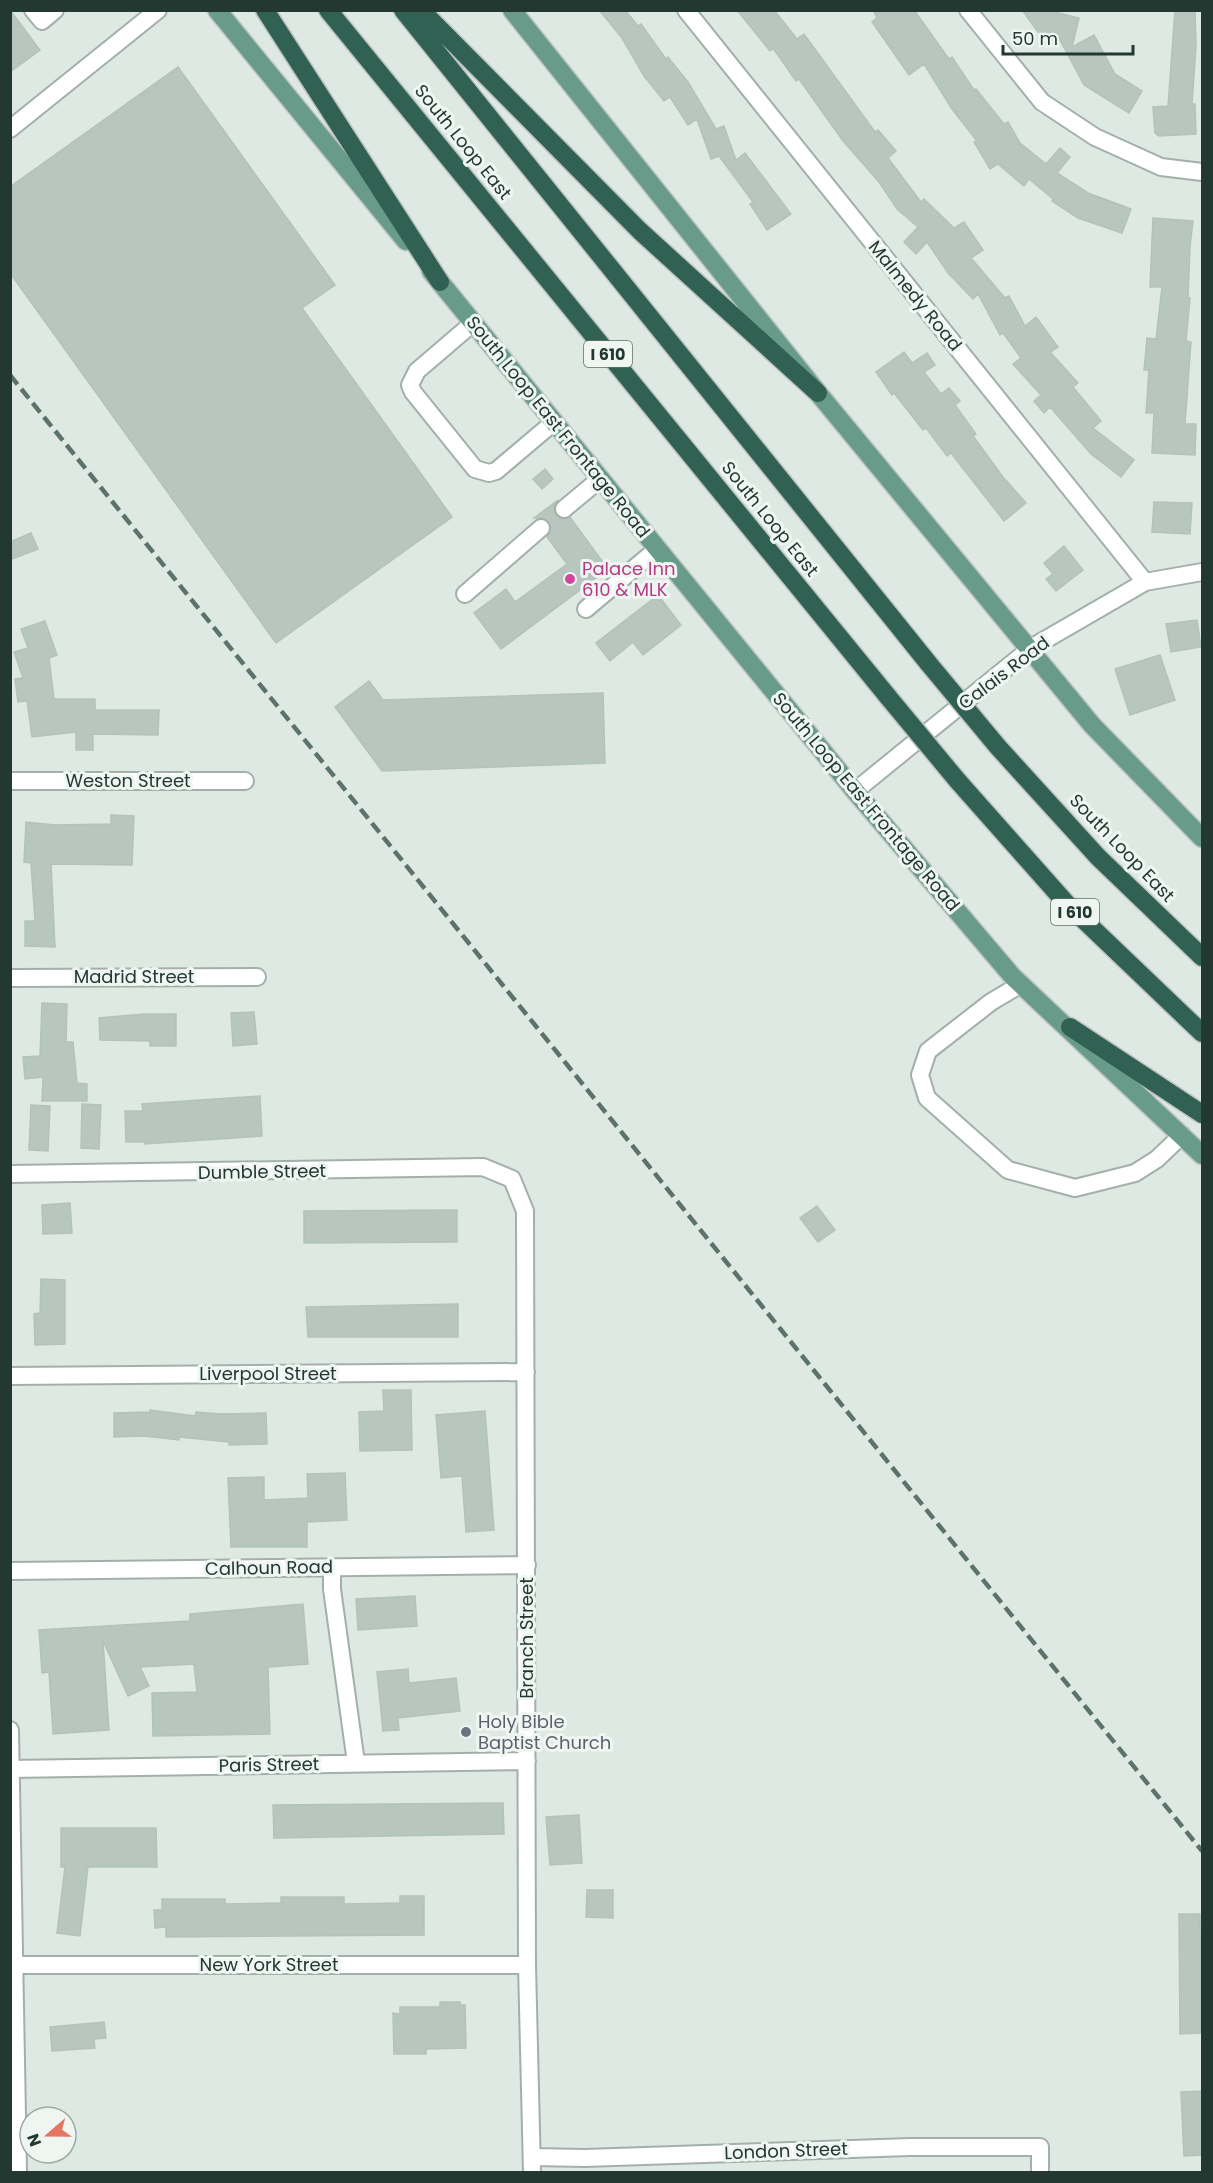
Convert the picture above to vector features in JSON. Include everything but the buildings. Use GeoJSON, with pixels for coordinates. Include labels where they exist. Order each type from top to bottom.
{"type":"FeatureCollection","features":[{"type":"Feature","properties":{"kind":"highway"},"geometry":{"type":"LineString","coordinates":[[266,10],[441,282]]}},
{"type":"Feature","properties":{"kind":"highway","name":"South Loop East"},"geometry":{"type":"LineString","coordinates":[[328,10],[957,780],[1066,903],[1203,1033]]}},
{"type":"Feature","properties":{"kind":"highway","name":"South Loop East"},"geometry":{"type":"LineString","coordinates":[[403,10],[929,664],[999,747],[1098,857],[1203,957]]}},
{"type":"Feature","properties":{"kind":"highway"},"geometry":{"type":"LineString","coordinates":[[421,10],[640,231],[818,393]]}},
{"type":"Feature","properties":{"kind":"highway"},"geometry":{"type":"LineString","coordinates":[[1070,1028],[1203,1114]]}},
{"type":"Feature","properties":{"kind":"main road","name":"South Loop East Frontage Road"},"geometry":{"type":"LineString","coordinates":[[217,10],[855,791],[1022,984],[1203,1155]]}},
{"type":"Feature","properties":{"kind":"main road"},"geometry":{"type":"LineString","coordinates":[[512,10],[818,393],[1031,648],[1092,725],[1203,838]]}},
{"type":"Feature","properties":{"kind":"street"},"geometry":{"type":"LineString","coordinates":[[33,10],[42,21],[55,10]]}},
{"type":"Feature","properties":{"kind":"street"},"geometry":{"type":"LineString","coordinates":[[10,129],[158,10]]}},
{"type":"Feature","properties":{"kind":"street","name":"Malmedy Road"},"geometry":{"type":"LineString","coordinates":[[686,10],[1145,582]]}},
{"type":"Feature","properties":{"kind":"street"},"geometry":{"type":"LineString","coordinates":[[968,10],[1042,102],[1095,137],[1161,167],[1203,172]]}},
{"type":"Feature","properties":{"kind":"street"},"geometry":{"type":"LineString","coordinates":[[473,323],[417,371],[410,385],[413,392],[475,469],[489,473],[496,471],[554,422]]}},
{"type":"Feature","properties":{"kind":"street"},"geometry":{"type":"LineString","coordinates":[[564,509],[600,479]]}},
{"type":"Feature","properties":{"kind":"street"},"geometry":{"type":"LineString","coordinates":[[465,594],[541,528]]}},
{"type":"Feature","properties":{"kind":"street"},"geometry":{"type":"LineString","coordinates":[[586,609],[657,549]]}},
{"type":"Feature","properties":{"kind":"street","name":"Calais Road"},"geometry":{"type":"LineString","coordinates":[[855,791],[1031,648],[1145,582],[1203,573]]}},
{"type":"Feature","properties":{"kind":"street","name":"Weston Street"},"geometry":{"type":"LineString","coordinates":[[10,781],[245,781]]}},
{"type":"Feature","properties":{"kind":"street","name":"Madrid Street"},"geometry":{"type":"LineString","coordinates":[[10,978],[257,977]]}},
{"type":"Feature","properties":{"kind":"street"},"geometry":{"type":"LineString","coordinates":[[1022,984],[991,1002],[928,1051],[920,1075],[927,1098],[1008,1170],[1075,1188],[1135,1173],[1157,1160],[1182,1135]]}},
{"type":"Feature","properties":{"kind":"street","name":"Dumble Street"},"geometry":{"type":"LineString","coordinates":[[10,1174],[483,1167],[512,1179]]}},
{"type":"Feature","properties":{"kind":"street","name":"Branch Street"},"geometry":{"type":"LineString","coordinates":[[512,1179],[525,1211],[527,1965],[532,2165]]}},
{"type":"Feature","properties":{"kind":"street","name":"Liverpool Street"},"geometry":{"type":"LineString","coordinates":[[10,1376],[526,1372]]}},
{"type":"Feature","properties":{"kind":"street","name":"Calhoun Road"},"geometry":{"type":"LineString","coordinates":[[10,1571],[527,1565]]}},
{"type":"Feature","properties":{"kind":"street"},"geometry":{"type":"LineString","coordinates":[[332,1567],[332,1589],[356,1763]]}},
{"type":"Feature","properties":{"kind":"street"},"geometry":{"type":"LineString","coordinates":[[10,1730],[15,2164]]}},
{"type":"Feature","properties":{"kind":"street","name":"Paris Street"},"geometry":{"type":"LineString","coordinates":[[11,1769],[527,1761]]}},
{"type":"Feature","properties":{"kind":"street","name":"New York Street"},"geometry":{"type":"LineString","coordinates":[[13,1965],[527,1965]]}},
{"type":"Feature","properties":{"kind":"street","name":"London Street"},"geometry":{"type":"LineString","coordinates":[[532,2165],[585,2165],[910,2147],[1040,2147],[1040,2172]]}},
{"type":"Feature","properties":{"kind":"tunnel"},"geometry":{"type":"LineString","coordinates":[[541,528],[564,509]]}},
{"type":"Feature","properties":{"kind":"railway"},"geometry":{"type":"LineString","coordinates":[[10,375],[1202,1851]]}},
{"type":"Feature","properties":{"kind":"place","name":"Palace Inn 610 & MLK"},"geometry":{"type":"Point","coordinates":[570,579]}},
{"type":"Feature","properties":{"kind":"place","name":"Holy Bible Baptist Church"},"geometry":{"type":"Point","coordinates":[466,1732]}}]}
